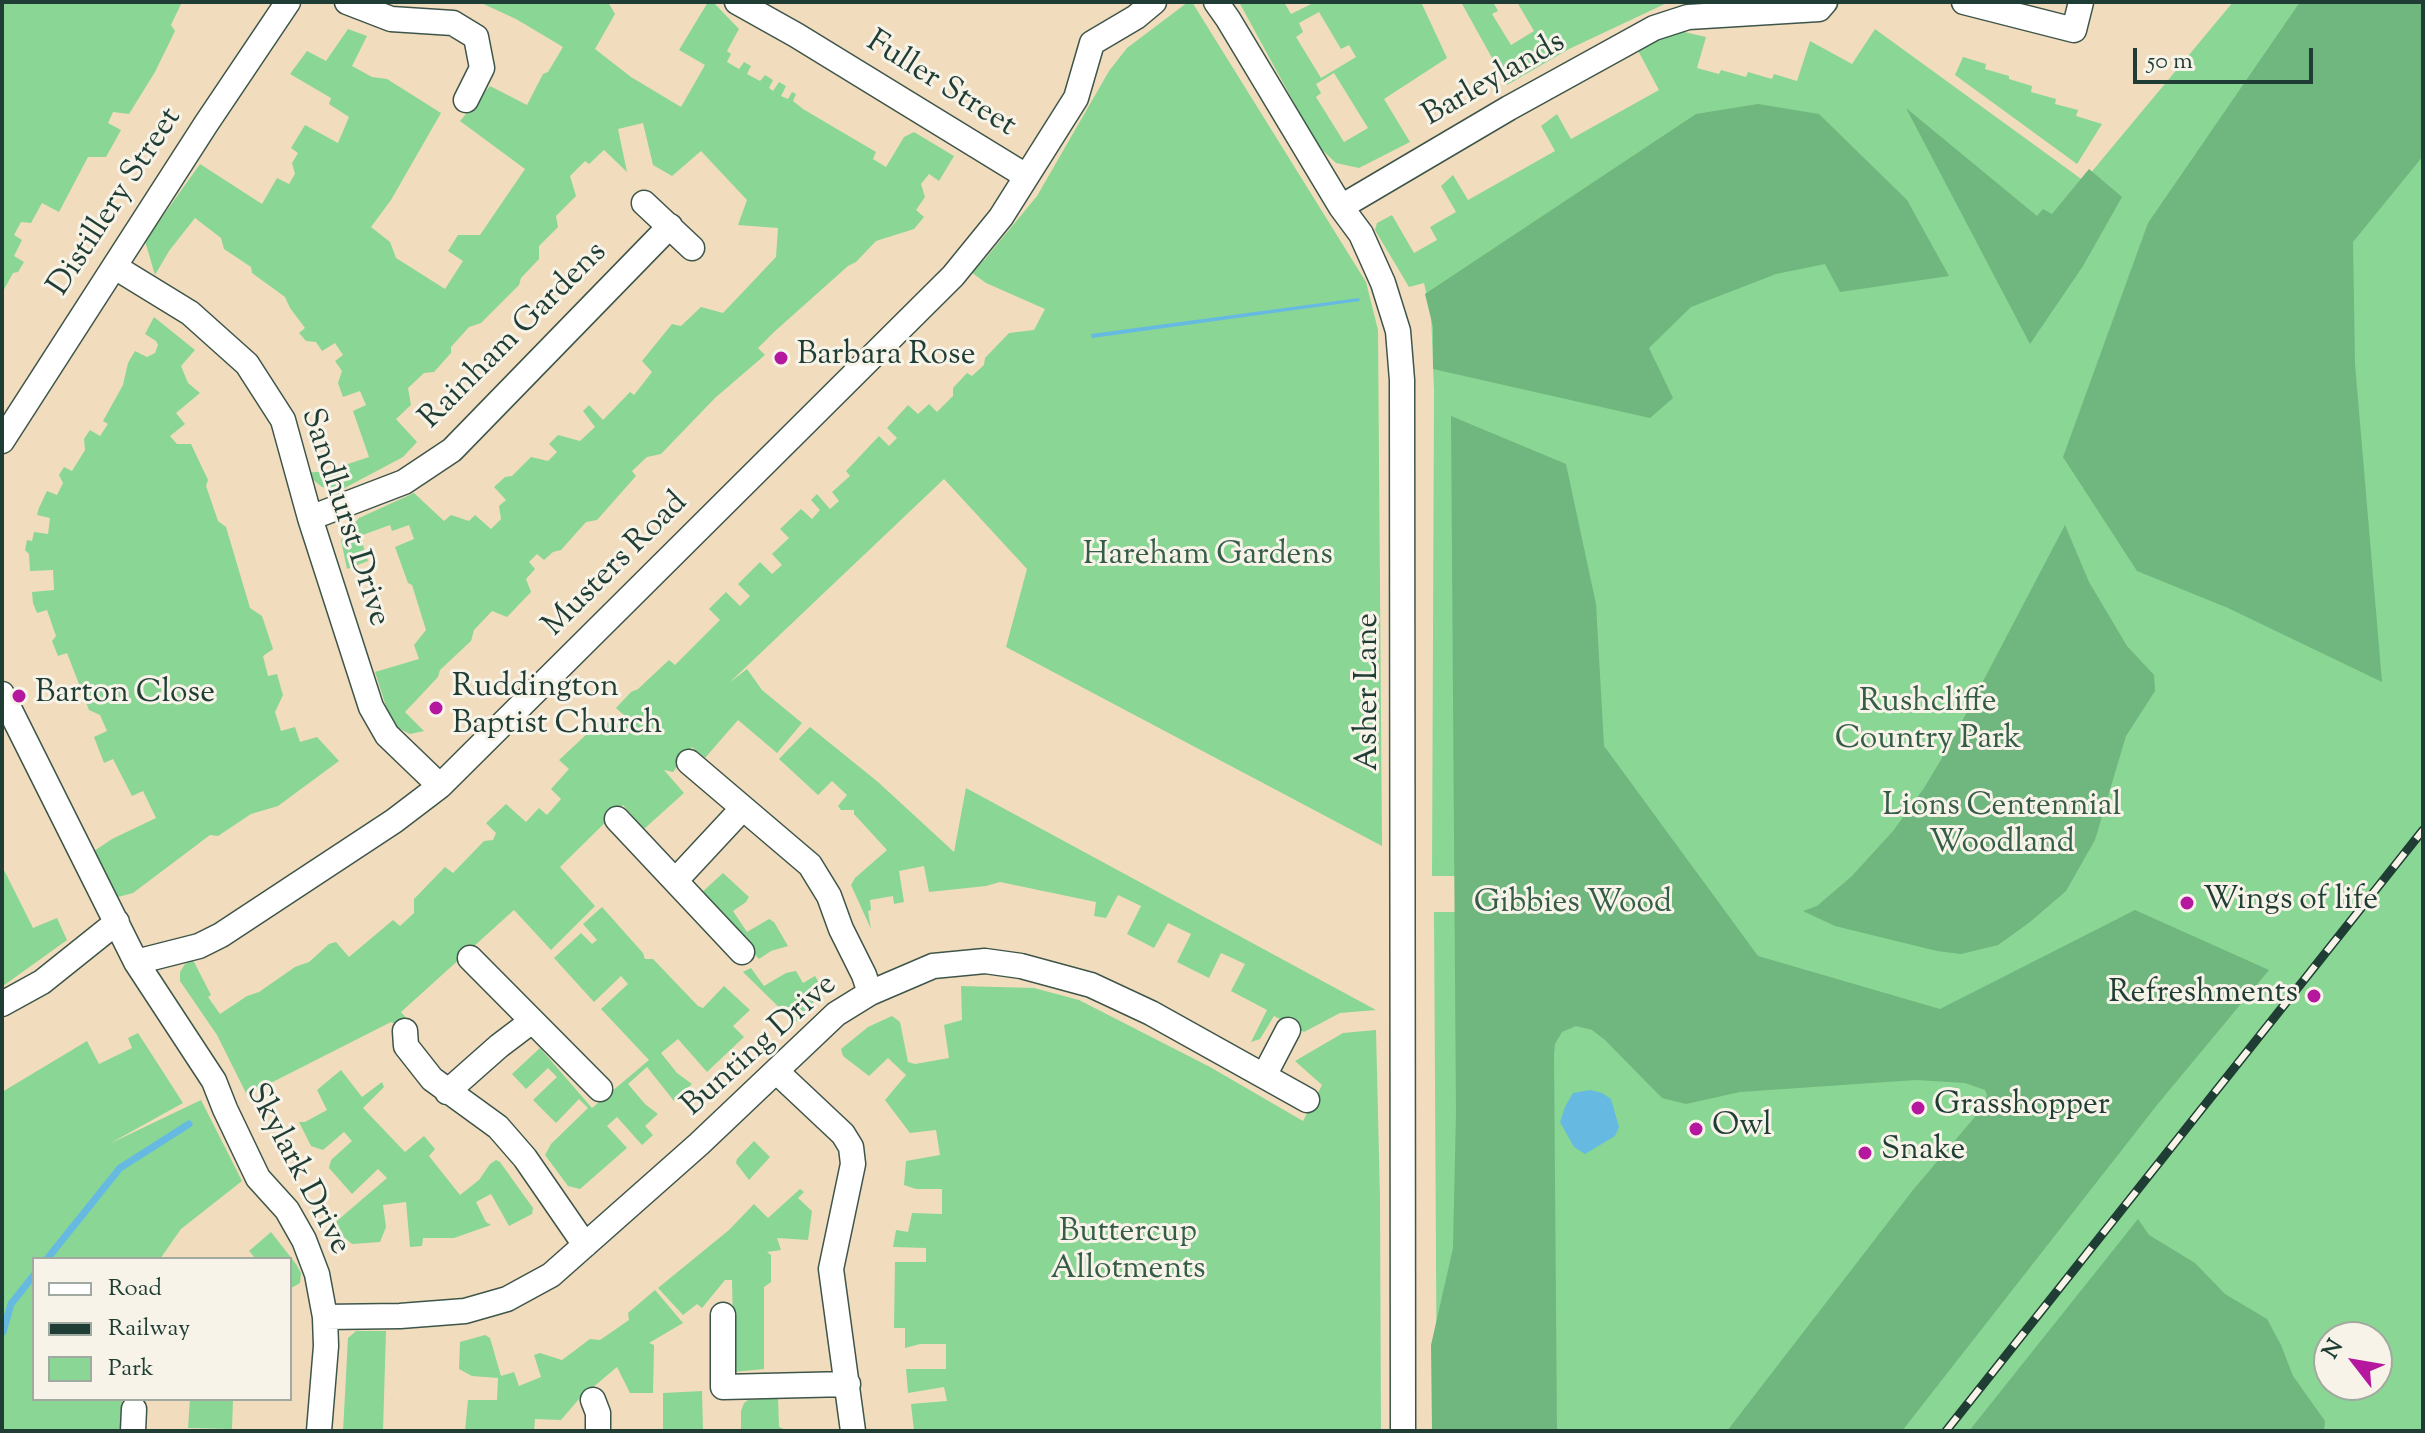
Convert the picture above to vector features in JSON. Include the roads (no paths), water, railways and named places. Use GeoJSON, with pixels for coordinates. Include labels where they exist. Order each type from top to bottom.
{"type":"FeatureCollection","features":[{"type":"Feature","properties":{"kind":"street","name":"Distillery Street"},"geometry":{"type":"LineString","coordinates":[[2,441],[288,2]]}},
{"type":"Feature","properties":{"kind":"street"},"geometry":{"type":"LineString","coordinates":[[347,2],[391,19],[453,23],[476,37],[482,68],[466,100]]}},
{"type":"Feature","properties":{"kind":"street","name":"Fuller Street"},"geometry":{"type":"LineString","coordinates":[[737,2],[1026,176]]}},
{"type":"Feature","properties":{"kind":"street","name":"Musters Road"},"geometry":{"type":"LineString","coordinates":[[136,962],[199,946],[221,935],[394,821],[440,786],[953,276],[1001,217],[1076,98],[1092,43],[1136,17],[1154,2]]}},
{"type":"Feature","properties":{"kind":"street","name":"Asher Lane"},"geometry":{"type":"LineString","coordinates":[[1216,2],[1341,207],[1361,234],[1383,283],[1398,331],[1402,380],[1403,1431]]}},
{"type":"Feature","properties":{"kind":"street","name":"Barleylands"},"geometry":{"type":"LineString","coordinates":[[1341,207],[1509,108],[1654,28],[1688,17],[1819,9],[1825,2]]}},
{"type":"Feature","properties":{"kind":"street"},"geometry":{"type":"LineString","coordinates":[[1964,2],[2074,30],[2081,2]]}},
{"type":"Feature","properties":{"kind":"street"},"geometry":{"type":"LineString","coordinates":[[644,203],[692,248]]}},
{"type":"Feature","properties":{"kind":"street","name":"Rainham Gardens"},"geometry":{"type":"LineString","coordinates":[[310,518],[404,482],[452,450],[670,226]]}},
{"type":"Feature","properties":{"kind":"street","name":"Sandhurst Drive"},"geometry":{"type":"LineString","coordinates":[[115,267],[190,313],[247,364],[283,420],[310,518],[371,707],[387,735],[440,786]]}},
{"type":"Feature","properties":{"kind":"street"},"geometry":{"type":"LineString","coordinates":[[2,694],[136,962]]}},
{"type":"Feature","properties":{"kind":"street"},"geometry":{"type":"LineString","coordinates":[[689,762],[810,865],[829,896],[870,993]]}},
{"type":"Feature","properties":{"kind":"street"},"geometry":{"type":"LineString","coordinates":[[676,880],[743,808]]}},
{"type":"Feature","properties":{"kind":"street"},"geometry":{"type":"LineString","coordinates":[[617,819],[742,952]]}},
{"type":"Feature","properties":{"kind":"street"},"geometry":{"type":"LineString","coordinates":[[2,1004],[42,982],[117,922]]}},
{"type":"Feature","properties":{"kind":"street"},"geometry":{"type":"LineString","coordinates":[[470,958],[506,998],[600,1089]]}},
{"type":"Feature","properties":{"kind":"street","name":"Bunting Drive"},"geometry":{"type":"LineString","coordinates":[[325,1317],[465,1311],[507,1299],[551,1275],[836,1014],[870,993],[933,966],[985,961],[1021,966],[1091,985],[1307,1100]]}},
{"type":"Feature","properties":{"kind":"street","name":"Skylark Drive"},"geometry":{"type":"LineString","coordinates":[[136,962],[214,1081],[258,1178],[287,1210],[304,1240],[317,1274],[325,1317],[326,1346],[319,1431]]}},
{"type":"Feature","properties":{"kind":"street"},"geometry":{"type":"LineString","coordinates":[[447,1092],[532,1021]]}},
{"type":"Feature","properties":{"kind":"street"},"geometry":{"type":"LineString","coordinates":[[1264,1076],[1288,1030]]}},
{"type":"Feature","properties":{"kind":"street"},"geometry":{"type":"LineString","coordinates":[[405,1031],[406,1046],[432,1079],[498,1127],[525,1158],[585,1245]]}},
{"type":"Feature","properties":{"kind":"street"},"geometry":{"type":"LineString","coordinates":[[776,1071],[843,1134],[851,1147],[853,1164],[831,1269],[853,1431]]}},
{"type":"Feature","properties":{"kind":"street"},"geometry":{"type":"LineString","coordinates":[[723,1315],[723,1387],[848,1384]]}},
{"type":"Feature","properties":{"kind":"street"},"geometry":{"type":"LineString","coordinates":[[593,1400],[598,1413],[598,1431]]}},
{"type":"Feature","properties":{"kind":"water"},"geometry":{"type":"Polygon","coordinates":[[[1359,298],[1360,301],[1092,338],[1091,334],[1359,298]]]}},
{"type":"Feature","properties":{"kind":"water"},"geometry":{"type":"Polygon","coordinates":[[[1590,1090],[1611,1099],[1619,1127],[1615,1136],[1585,1154],[1574,1147],[1560,1122],[1573,1093],[1590,1090]]]}},
{"type":"Feature","properties":{"kind":"waterway"},"geometry":{"type":"LineString","coordinates":[[49,1257],[120,1168],[189,1124]]}},
{"type":"Feature","properties":{"kind":"waterway"},"geometry":{"type":"LineString","coordinates":[[3,1332],[11,1304],[32,1278]]}},
{"type":"Feature","properties":{"kind":"railway"},"geometry":{"type":"LineString","coordinates":[[1946,1431],[2423,830]]}},
{"type":"Feature","properties":{"kind":"place","name":"Barbara Rose"},"geometry":{"type":"Point","coordinates":[781,358]}},
{"type":"Feature","properties":{"kind":"place","name":"Barton Close"},"geometry":{"type":"Point","coordinates":[19,696]}},
{"type":"Feature","properties":{"kind":"place","name":"Ruddington Baptist Church"},"geometry":{"type":"Point","coordinates":[436,708]}},
{"type":"Feature","properties":{"kind":"place","name":"Wings of life"},"geometry":{"type":"Point","coordinates":[2187,903]}},
{"type":"Feature","properties":{"kind":"place","name":"Refreshments"},"geometry":{"type":"Point","coordinates":[2314,996]}},
{"type":"Feature","properties":{"kind":"place","name":"Grasshopper"},"geometry":{"type":"Point","coordinates":[1918,1108]}},
{"type":"Feature","properties":{"kind":"place","name":"Owl"},"geometry":{"type":"Point","coordinates":[1696,1129]}},
{"type":"Feature","properties":{"kind":"place","name":"Snake"},"geometry":{"type":"Point","coordinates":[1865,1153]}},
{"type":"Feature","properties":{"kind":"park label","name":"Hareham Gardens"},"geometry":{"type":"Point","coordinates":[1208,558]}},
{"type":"Feature","properties":{"kind":"park label","name":"Rushcliffe Country Park"},"geometry":{"type":"Point","coordinates":[1928,724]}},
{"type":"Feature","properties":{"kind":"park label","name":"Lions Centennial Woodland"},"geometry":{"type":"Point","coordinates":[2002,828]}},
{"type":"Feature","properties":{"kind":"park label","name":"Gibbies Wood"},"geometry":{"type":"Point","coordinates":[1573,906]}},
{"type":"Feature","properties":{"kind":"park label","name":"Buttercup Allotments"},"geometry":{"type":"Point","coordinates":[1128,1254]}}]}
